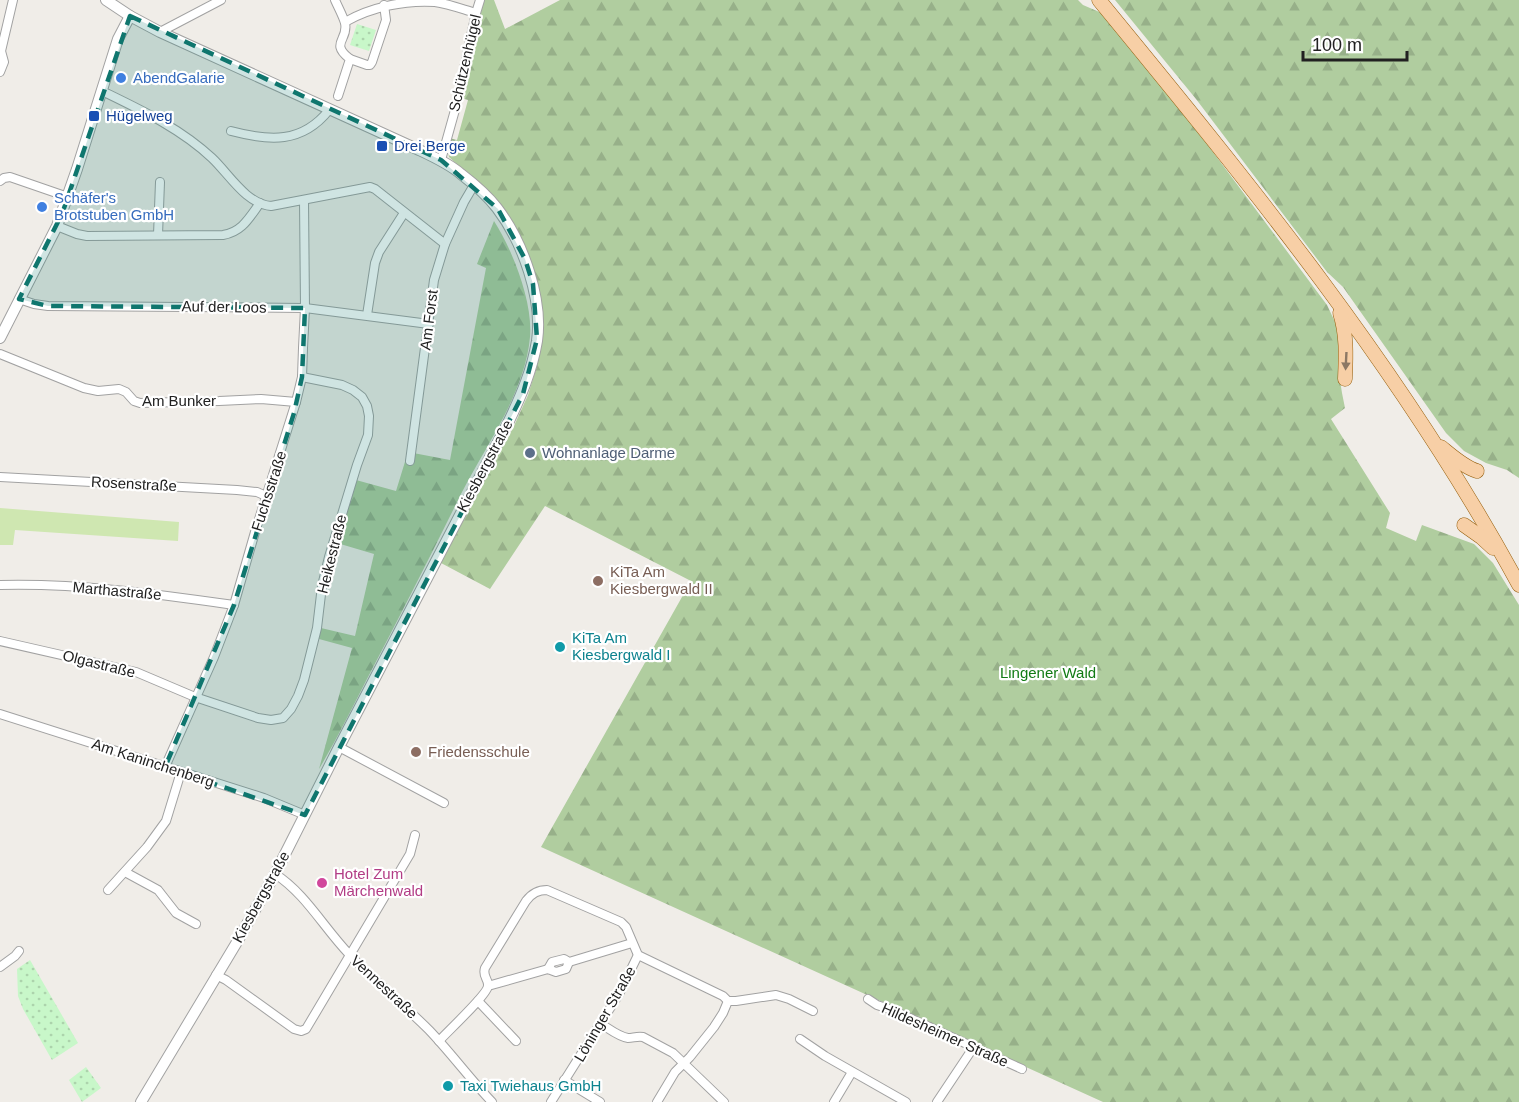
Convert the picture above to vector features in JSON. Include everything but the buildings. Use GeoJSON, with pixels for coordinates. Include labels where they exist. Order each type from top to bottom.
{"type":"FeatureCollection","features":[{"type":"Feature","properties":{"kind":"main road"},"geometry":{"type":"LineString","coordinates":[[1099,0],[1215,144],[1337,302],[1432,440],[1519,585]]}},
{"type":"Feature","properties":{"kind":"main road"},"geometry":{"type":"LineString","coordinates":[[1337,302],[1347,346],[1345,379]]}},
{"type":"Feature","properties":{"kind":"main road"},"geometry":{"type":"LineString","coordinates":[[1432,440],[1456,459],[1477,471]]}},
{"type":"Feature","properties":{"kind":"main road"},"geometry":{"type":"LineString","coordinates":[[1464,525],[1504,557]]}},
{"type":"Feature","properties":{"kind":"street"},"geometry":{"type":"LineString","coordinates":[[0,72],[4,62],[1,51],[13,0]]}},
{"type":"Feature","properties":{"kind":"street","name":"Kiesbergstraße"},"geometry":{"type":"LineString","coordinates":[[106,0],[160,32],[441,160],[460,172],[498,209],[513,233],[533,284],[537,312],[537,339],[523,394],[275,874],[141,1102]]}},
{"type":"Feature","properties":{"kind":"street"},"geometry":{"type":"LineString","coordinates":[[160,32],[204,4],[221,0]]}},
{"type":"Feature","properties":{"kind":"street"},"geometry":{"type":"LineString","coordinates":[[335,0],[346,28],[340,42],[341,52],[350,59],[367,65],[372,62],[386,20],[384,5]]}},
{"type":"Feature","properties":{"kind":"street","name":"Schützenhügel"},"geometry":{"type":"LineString","coordinates":[[441,160],[480,0]]}},
{"type":"Feature","properties":{"kind":"street"},"geometry":{"type":"LineString","coordinates":[[345,22],[384,5],[424,1],[476,13]]}},
{"type":"Feature","properties":{"kind":"street"},"geometry":{"type":"LineString","coordinates":[[0,338],[57,226],[118,39],[130,16]]}},
{"type":"Feature","properties":{"kind":"street"},"geometry":{"type":"LineString","coordinates":[[338,96],[350,59]]}},
{"type":"Feature","properties":{"kind":"street"},"geometry":{"type":"LineString","coordinates":[[102,91],[146,112],[194,143],[245,192],[260,203],[271,206],[370,187],[445,244]]}},
{"type":"Feature","properties":{"kind":"street"},"geometry":{"type":"LineString","coordinates":[[231,131],[262,138],[276,139],[291,136],[314,126],[329,110]]}},
{"type":"Feature","properties":{"kind":"street"},"geometry":{"type":"LineString","coordinates":[[0,181],[10,177],[68,197]]}},
{"type":"Feature","properties":{"kind":"street"},"geometry":{"type":"LineString","coordinates":[[158,235],[160,182]]}},
{"type":"Feature","properties":{"kind":"street","name":"Am Forst"},"geometry":{"type":"LineString","coordinates":[[410,461],[434,280],[445,244],[474,185]]}},
{"type":"Feature","properties":{"kind":"street","name":"Fuchsstraße"},"geometry":{"type":"LineString","coordinates":[[165,767],[214,657],[234,605],[296,402],[302,377],[305,308],[304,200]]}},
{"type":"Feature","properties":{"kind":"street"},"geometry":{"type":"LineString","coordinates":[[57,226],[87,236],[223,235],[240,229],[260,203]]}},
{"type":"Feature","properties":{"kind":"street"},"geometry":{"type":"LineString","coordinates":[[367,315],[375,263],[379,252],[404,213]]}},
{"type":"Feature","properties":{"kind":"street","name":"Auf der Loos"},"geometry":{"type":"LineString","coordinates":[[20,299],[48,306],[305,308],[429,324]]}},
{"type":"Feature","properties":{"kind":"street","name":"Am Bunker"},"geometry":{"type":"LineString","coordinates":[[0,354],[84,388],[98,391],[118,389],[140,403],[254,399],[296,402]]}},
{"type":"Feature","properties":{"kind":"street","name":"Heikestraße"},"geometry":{"type":"LineString","coordinates":[[195,697],[258,718],[271,720],[283,718],[291,710],[304,680],[317,628],[322,586],[329,557],[368,435],[369,416],[362,397],[354,390],[342,385],[302,377]]}},
{"type":"Feature","properties":{"kind":"street","name":"Rosenstraße"},"geometry":{"type":"LineString","coordinates":[[0,477],[237,490],[257,492],[266,496]]}},
{"type":"Feature","properties":{"kind":"street","name":"Marthastraße"},"geometry":{"type":"LineString","coordinates":[[0,585],[60,586],[160,594],[234,605]]}},
{"type":"Feature","properties":{"kind":"street","name":"Olgastraße"},"geometry":{"type":"LineString","coordinates":[[0,641],[136,672],[195,697]]}},
{"type":"Feature","properties":{"kind":"street","name":"Am Kaninchenberg"},"geometry":{"type":"LineString","coordinates":[[0,714],[264,798],[305,815]]}},
{"type":"Feature","properties":{"kind":"street"},"geometry":{"type":"LineString","coordinates":[[339,747],[444,802]]}},
{"type":"Feature","properties":{"kind":"street"},"geometry":{"type":"LineString","coordinates":[[108,890],[147,847],[166,821],[181,772]]}},
{"type":"Feature","properties":{"kind":"street"},"geometry":{"type":"LineString","coordinates":[[216,975],[294,1029],[301,1031],[306,1029],[410,854],[415,835]]}},
{"type":"Feature","properties":{"kind":"street"},"geometry":{"type":"LineString","coordinates":[[124,872],[158,890],[176,913],[196,924]]}},
{"type":"Feature","properties":{"kind":"street","name":"Vennestraße"},"geometry":{"type":"LineString","coordinates":[[275,874],[296,890],[350,955],[439,1041],[492,1102]]}},
{"type":"Feature","properties":{"kind":"street"},"geometry":{"type":"LineString","coordinates":[[488,986],[485,968],[526,901],[531,895],[547,890],[621,922],[626,927],[638,955],[729,1000],[776,995],[813,1011]]}},
{"type":"Feature","properties":{"kind":"street"},"geometry":{"type":"LineString","coordinates":[[439,1041],[478,1001],[488,986],[548,969],[556,972],[566,969],[570,962],[632,943]]}},
{"type":"Feature","properties":{"kind":"street"},"geometry":{"type":"LineString","coordinates":[[0,968],[19,951]]}},
{"type":"Feature","properties":{"kind":"street","name":"Löninger Straße"},"geometry":{"type":"LineString","coordinates":[[551,1102],[619,994],[638,955]]}},
{"type":"Feature","properties":{"kind":"street","name":"Hildesheimer Straße"},"geometry":{"type":"LineString","coordinates":[[868,999],[1022,1069]]}},
{"type":"Feature","properties":{"kind":"street"},"geometry":{"type":"LineString","coordinates":[[657,1102],[675,1072],[714,1027],[729,1000]]}},
{"type":"Feature","properties":{"kind":"street"},"geometry":{"type":"LineString","coordinates":[[478,1001],[516,1041]]}},
{"type":"Feature","properties":{"kind":"street"},"geometry":{"type":"LineString","coordinates":[[601,1024],[624,1037],[643,1037],[673,1053],[724,1102]]}},
{"type":"Feature","properties":{"kind":"street"},"geometry":{"type":"LineString","coordinates":[[800,1039],[825,1056],[906,1102]]}},
{"type":"Feature","properties":{"kind":"street"},"geometry":{"type":"LineString","coordinates":[[937,1102],[973,1048]]}},
{"type":"Feature","properties":{"kind":"street"},"geometry":{"type":"LineString","coordinates":[[834,1102],[852,1072]]}},
{"type":"Feature","properties":{"kind":"street"},"geometry":{"type":"LineString","coordinates":[[564,1080],[600,1102]]}},
{"type":"Feature","properties":{"kind":"highlighted area"},"geometry":{"type":"Polygon","coordinates":[[[130,16],[441,160],[498,209],[525,259],[533,284],[537,339],[523,394],[305,815],[165,767],[234,605],[294,413],[302,377],[305,308],[48,306],[19,299],[62,214],[130,16]]]}},
{"type":"Feature","properties":{"kind":"green space","name":"Lingener Wald"},"geometry":{"type":"Polygon","coordinates":[[[481,0],[494,0],[505,29],[560,0],[1078,0],[1083,5],[1104,14],[1204,140],[1327,305],[1336,324],[1341,346],[1339,374],[1345,408],[1331,419],[1390,513],[1386,528],[1416,541],[1422,525],[1474,544],[1493,563],[1519,605],[1519,1102],[1103,1102],[541,847],[691,581],[545,506],[490,589],[441,563],[513,428],[528,395],[537,366],[534,284],[489,194],[449,157],[447,146],[449,138],[457,140],[468,100],[461,98],[481,0]]]}},
{"type":"Feature","properties":{"kind":"green space"},"geometry":{"type":"Polygon","coordinates":[[[1115,0],[1519,0],[1519,478],[1507,470],[1486,463],[1464,451],[1446,433],[1343,287],[1327,272],[1196,99],[1115,0]]]}},
{"type":"Feature","properties":{"kind":"green space"},"geometry":{"type":"Polygon","coordinates":[[[357,24],[376,30],[369,51],[350,45],[357,24]]]}},
{"type":"Feature","properties":{"kind":"green space"},"geometry":{"type":"Polygon","coordinates":[[[494,221],[515,262],[528,308],[530,337],[521,378],[503,418],[461,494],[319,769],[352,648],[319,639],[321,628],[355,636],[374,554],[337,543],[356,480],[396,491],[408,452],[450,460],[486,268],[477,264],[494,221]]]}},
{"type":"Feature","properties":{"kind":"green space"},"geometry":{"type":"Polygon","coordinates":[[[0,508],[179,522],[178,541],[15,530],[13,545],[0,545],[0,508]]]}},
{"type":"Feature","properties":{"kind":"green space"},"geometry":{"type":"Polygon","coordinates":[[[30,960],[78,1043],[52,1060],[18,996],[17,969],[30,960]]]}},
{"type":"Feature","properties":{"kind":"green space"},"geometry":{"type":"Polygon","coordinates":[[[86,1067],[101,1088],[82,1102],[69,1080],[86,1067]]]}},
{"type":"Feature","properties":{"kind":"place","name":"AbendGalarie"},"geometry":{"type":"Point","coordinates":[121,78]}},
{"type":"Feature","properties":{"kind":"place","name":"Hügelweg"},"geometry":{"type":"Point","coordinates":[94,116]}},
{"type":"Feature","properties":{"kind":"place","name":"Drei Berge"},"geometry":{"type":"Point","coordinates":[382,146]}},
{"type":"Feature","properties":{"kind":"place","name":"Schäfer's Brotstuben GmbH"},"geometry":{"type":"Point","coordinates":[42,207]}},
{"type":"Feature","properties":{"kind":"place","name":"Wohnanlage Darme"},"geometry":{"type":"Point","coordinates":[530,453]}},
{"type":"Feature","properties":{"kind":"place","name":"KiTa Am Kiesbergwald II"},"geometry":{"type":"Point","coordinates":[598,581]}},
{"type":"Feature","properties":{"kind":"place","name":"KiTa Am Kiesbergwald I"},"geometry":{"type":"Point","coordinates":[560,647]}},
{"type":"Feature","properties":{"kind":"place","name":"Friedensschule"},"geometry":{"type":"Point","coordinates":[416,752]}},
{"type":"Feature","properties":{"kind":"place","name":"Hotel Zum Märchenwald"},"geometry":{"type":"Point","coordinates":[322,883]}},
{"type":"Feature","properties":{"kind":"place","name":"Taxi Twiehaus GmbH"},"geometry":{"type":"Point","coordinates":[448,1086]}}]}
